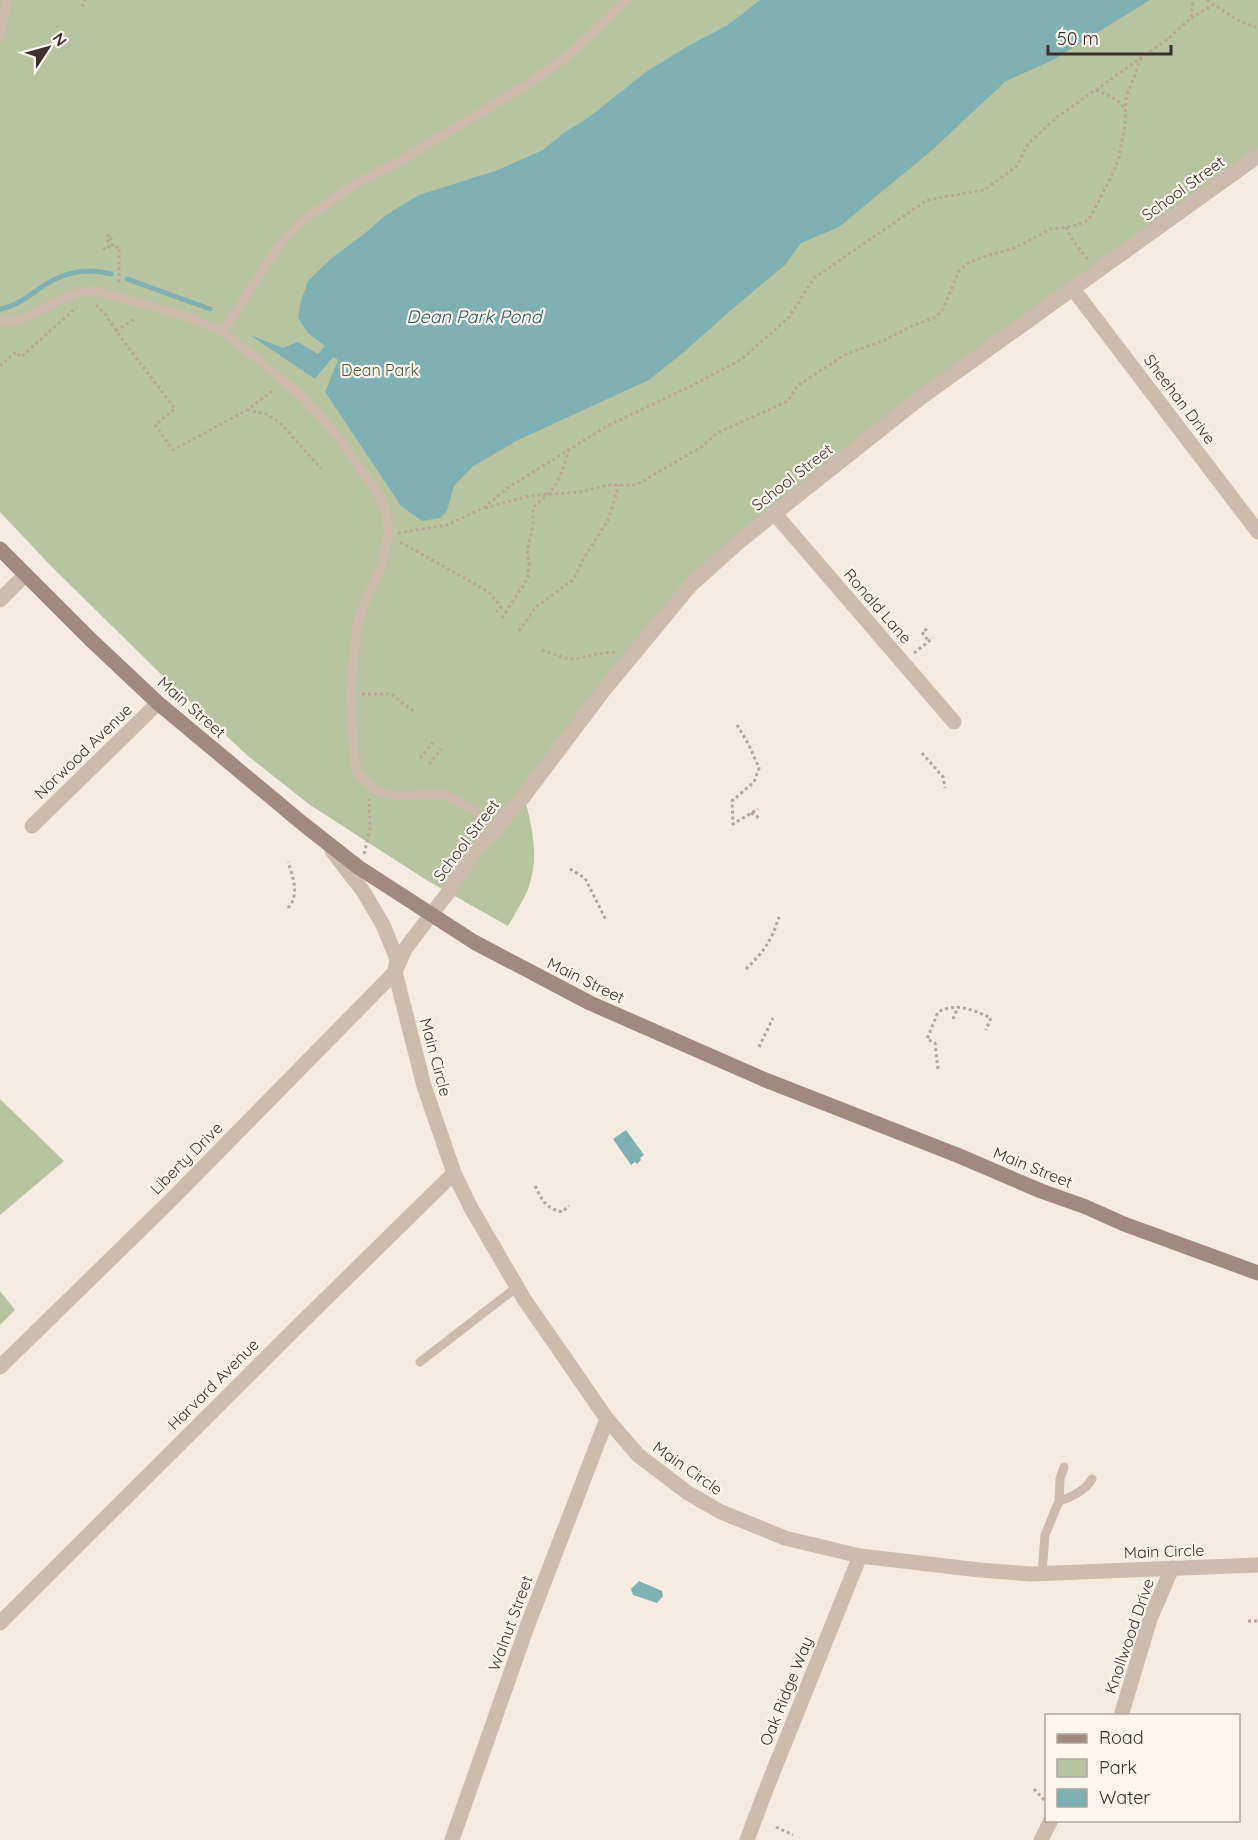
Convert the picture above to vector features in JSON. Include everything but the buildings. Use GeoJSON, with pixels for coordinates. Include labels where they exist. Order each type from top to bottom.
{"type":"FeatureCollection","features":[{"type":"Feature","properties":{"kind":"main road","name":"Main Street"},"geometry":{"type":"LineString","coordinates":[[0,549],[81,631],[158,703],[323,840],[358,867],[474,942],[590,1004],[759,1078],[957,1155],[1124,1224],[1258,1273]]}},
{"type":"Feature","properties":{"kind":"street","name":"School Street"},"geometry":{"type":"LineString","coordinates":[[432,914],[471,857],[524,796],[635,652],[690,586],[740,541],[915,402],[1258,156]]}},
{"type":"Feature","properties":{"kind":"street","name":"Sheehan Drive"},"geometry":{"type":"LineString","coordinates":[[1073,289],[1258,532]]}},
{"type":"Feature","properties":{"kind":"street","name":"Ronald Lane"},"geometry":{"type":"LineString","coordinates":[[775,514],[954,722]]}},
{"type":"Feature","properties":{"kind":"street"},"geometry":{"type":"LineString","coordinates":[[0,600],[25,574]]}},
{"type":"Feature","properties":{"kind":"street","name":"Norwood Avenue"},"geometry":{"type":"LineString","coordinates":[[32,825],[158,703]]}},
{"type":"Feature","properties":{"kind":"street","name":"Main Circle"},"geometry":{"type":"LineString","coordinates":[[323,840],[350,873],[377,915],[397,959],[395,972],[424,1086],[454,1173],[471,1208],[517,1287],[607,1419],[638,1455],[688,1493],[721,1512],[785,1538],[860,1556],[980,1570],[1042,1574],[1258,1565]]}},
{"type":"Feature","properties":{"kind":"street"},"geometry":{"type":"LineString","coordinates":[[395,972],[405,949],[432,914]]}},
{"type":"Feature","properties":{"kind":"street","name":"Liberty Drive"},"geometry":{"type":"LineString","coordinates":[[0,1367],[170,1201],[395,972]]}},
{"type":"Feature","properties":{"kind":"street","name":"Harvard Avenue"},"geometry":{"type":"LineString","coordinates":[[0,1623],[454,1173]]}},
{"type":"Feature","properties":{"kind":"street","name":"Walnut Street"},"geometry":{"type":"LineString","coordinates":[[452,1840],[528,1624],[607,1419]]}},
{"type":"Feature","properties":{"kind":"street","name":"Oak Ridge Way"},"geometry":{"type":"LineString","coordinates":[[747,1840],[860,1556]]}},
{"type":"Feature","properties":{"kind":"street","name":"Knollwood Drive"},"geometry":{"type":"LineString","coordinates":[[1122,1714],[1150,1619],[1172,1568]]}},
{"type":"Feature","properties":{"kind":"street"},"geometry":{"type":"LineString","coordinates":[[1041,1840],[1050,1822]]}},
{"type":"Feature","properties":{"kind":"lane"},"geometry":{"type":"LineString","coordinates":[[0,39],[7,0]]}},
{"type":"Feature","properties":{"kind":"lane"},"geometry":{"type":"LineString","coordinates":[[223,332],[276,250],[303,221],[357,183],[407,157],[530,83],[568,56],[627,0]]}},
{"type":"Feature","properties":{"kind":"lane"},"geometry":{"type":"LineString","coordinates":[[0,322],[22,319],[64,298],[84,291],[97,291],[194,319],[223,332],[299,394],[333,430],[368,477],[385,508],[388,529],[385,552],[356,630],[351,695],[355,770],[375,790],[398,797],[446,795],[497,825]]}},
{"type":"Feature","properties":{"kind":"lane"},"geometry":{"type":"LineString","coordinates":[[420,1362],[517,1287]]}},
{"type":"Feature","properties":{"kind":"lane"},"geometry":{"type":"LineString","coordinates":[[1042,1574],[1045,1535],[1059,1501],[1060,1479],[1064,1467]]}},
{"type":"Feature","properties":{"kind":"lane"},"geometry":{"type":"LineString","coordinates":[[1059,1501],[1073,1496],[1088,1486],[1092,1479]]}},
{"type":"Feature","properties":{"kind":"path"},"geometry":{"type":"LineString","coordinates":[[82,8],[85,0]]}},
{"type":"Feature","properties":{"kind":"path"},"geometry":{"type":"LineString","coordinates":[[1191,18],[1193,0]]}},
{"type":"Feature","properties":{"kind":"path"},"geometry":{"type":"LineString","coordinates":[[1207,0],[1239,21],[1258,28]]}},
{"type":"Feature","properties":{"kind":"path"},"geometry":{"type":"LineString","coordinates":[[483,508],[508,487],[607,426],[742,359],[789,317],[814,278],[927,200],[984,190],[1016,167],[1028,144],[1058,117],[1168,39],[1191,18],[1214,5]]}},
{"type":"Feature","properties":{"kind":"path"},"geometry":{"type":"LineString","coordinates":[[388,535],[447,525],[483,508],[528,496],[579,492],[607,485],[636,485],[701,447],[717,433],[788,401],[797,386],[846,354],[885,340],[936,317],[943,309],[959,271],[968,263],[1014,248],[1051,230],[1085,222],[1091,216],[1119,157],[1126,98],[1141,57]]}},
{"type":"Feature","properties":{"kind":"path"},"geometry":{"type":"LineString","coordinates":[[1095,90],[1120,102],[1126,111]]}},
{"type":"Feature","properties":{"kind":"path"},"geometry":{"type":"LineString","coordinates":[[1066,227],[1095,273]]}},
{"type":"Feature","properties":{"kind":"path"},"geometry":{"type":"LineString","coordinates":[[103,249],[109,248],[106,236],[110,235],[113,247],[119,247],[118,298]]}},
{"type":"Feature","properties":{"kind":"path"},"geometry":{"type":"LineString","coordinates":[[93,303],[100,307],[175,409],[155,425],[173,450],[247,410],[285,381]]}},
{"type":"Feature","properties":{"kind":"path"},"geometry":{"type":"LineString","coordinates":[[0,366],[16,352],[21,357],[79,306]]}},
{"type":"Feature","properties":{"kind":"path"},"geometry":{"type":"LineString","coordinates":[[116,331],[134,319]]}},
{"type":"Feature","properties":{"kind":"path"},"geometry":{"type":"LineString","coordinates":[[247,410],[266,414],[279,422],[321,468]]}},
{"type":"Feature","properties":{"kind":"path"},"geometry":{"type":"LineString","coordinates":[[502,618],[528,578],[527,553],[533,508],[548,494],[562,470],[568,450]]}},
{"type":"Feature","properties":{"kind":"path"},"geometry":{"type":"LineString","coordinates":[[519,631],[536,607],[574,579],[584,558],[608,520],[618,485]]}},
{"type":"Feature","properties":{"kind":"path"},"geometry":{"type":"LineString","coordinates":[[388,535],[489,592],[501,607],[496,612]]}},
{"type":"Feature","properties":{"kind":"path"},"geometry":{"type":"LineString","coordinates":[[920,659],[914,654],[931,640],[922,632],[927,629]]}},
{"type":"Feature","properties":{"kind":"path"},"geometry":{"type":"LineString","coordinates":[[542,650],[575,659],[604,653],[635,652]]}},
{"type":"Feature","properties":{"kind":"path"},"geometry":{"type":"LineString","coordinates":[[351,695],[391,694],[416,713]]}},
{"type":"Feature","properties":{"kind":"path"},"geometry":{"type":"LineString","coordinates":[[737,725],[759,768],[754,782],[732,801],[733,824],[758,809]]}},
{"type":"Feature","properties":{"kind":"path"},"geometry":{"type":"LineString","coordinates":[[420,758],[433,742]]}},
{"type":"Feature","properties":{"kind":"path"},"geometry":{"type":"LineString","coordinates":[[429,764],[441,749]]}},
{"type":"Feature","properties":{"kind":"path"},"geometry":{"type":"LineString","coordinates":[[922,753],[943,777],[945,788]]}},
{"type":"Feature","properties":{"kind":"path"},"geometry":{"type":"LineString","coordinates":[[358,867],[367,846],[370,830],[371,811],[366,783]]}},
{"type":"Feature","properties":{"kind":"path"},"geometry":{"type":"LineString","coordinates":[[751,813],[761,819]]}},
{"type":"Feature","properties":{"kind":"path"},"geometry":{"type":"LineString","coordinates":[[288,862],[294,879],[293,902],[288,908]]}},
{"type":"Feature","properties":{"kind":"path"},"geometry":{"type":"LineString","coordinates":[[570,869],[585,878],[606,920]]}},
{"type":"Feature","properties":{"kind":"path"},"geometry":{"type":"LineString","coordinates":[[746,969],[773,937],[779,917]]}},
{"type":"Feature","properties":{"kind":"path"},"geometry":{"type":"LineString","coordinates":[[953,1019],[958,1007]]}},
{"type":"Feature","properties":{"kind":"path"},"geometry":{"type":"LineString","coordinates":[[938,1069],[935,1043],[927,1039],[938,1012],[946,1008],[965,1007],[991,1018],[986,1030]]}},
{"type":"Feature","properties":{"kind":"path"},"geometry":{"type":"LineString","coordinates":[[759,1047],[773,1018]]}},
{"type":"Feature","properties":{"kind":"path"},"geometry":{"type":"LineString","coordinates":[[535,1186],[549,1208],[561,1212],[569,1206]]}},
{"type":"Feature","properties":{"kind":"path"},"geometry":{"type":"LineString","coordinates":[[1248,1621],[1258,1621]]}},
{"type":"Feature","properties":{"kind":"path"},"geometry":{"type":"LineString","coordinates":[[1034,1789],[1045,1800]]}},
{"type":"Feature","properties":{"kind":"path"},"geometry":{"type":"LineString","coordinates":[[776,1827],[793,1834]]}},
{"type":"Feature","properties":{"kind":"green space","name":"Dean Park"},"geometry":{"type":"Polygon","coordinates":[[[0,0],[1258,0],[1258,151],[740,533],[524,796],[534,842],[534,866],[528,889],[508,926],[428,881],[310,805],[248,756],[52,567],[0,512],[0,0]]]}},
{"type":"Feature","properties":{"kind":"green space"},"geometry":{"type":"Polygon","coordinates":[[[0,1099],[64,1161],[0,1215],[0,1099]]]}},
{"type":"Feature","properties":{"kind":"green space"},"geometry":{"type":"Polygon","coordinates":[[[0,1291],[15,1310],[0,1325],[0,1291]]]}},
{"type":"Feature","properties":{"kind":"water","name":"Dean Park Pond"},"geometry":{"type":"Polygon","coordinates":[[[760,0],[1150,0],[1053,60],[1006,81],[931,151],[839,227],[801,243],[786,264],[649,380],[518,440],[472,467],[454,486],[447,511],[440,518],[422,521],[401,506],[325,392],[338,360],[333,357],[315,379],[250,335],[283,348],[298,342],[318,354],[325,346],[308,333],[298,318],[308,281],[333,257],[386,215],[419,195],[498,170],[543,150],[646,72],[728,25],[760,0]]]}},
{"type":"Feature","properties":{"kind":"water"},"geometry":{"type":"Polygon","coordinates":[[[626,1130],[644,1155],[637,1164],[635,1162],[631,1165],[613,1139],[626,1130]]]}},
{"type":"Feature","properties":{"kind":"water"},"geometry":{"type":"Polygon","coordinates":[[[639,1581],[662,1591],[663,1596],[657,1603],[633,1595],[631,1589],[639,1581]]]}},
{"type":"Feature","properties":{"kind":"waterway"},"geometry":{"type":"LineString","coordinates":[[0,309],[19,302],[46,284],[70,274],[86,271],[111,274]]}},
{"type":"Feature","properties":{"kind":"waterway"},"geometry":{"type":"LineString","coordinates":[[127,279],[210,309]]}}]}
